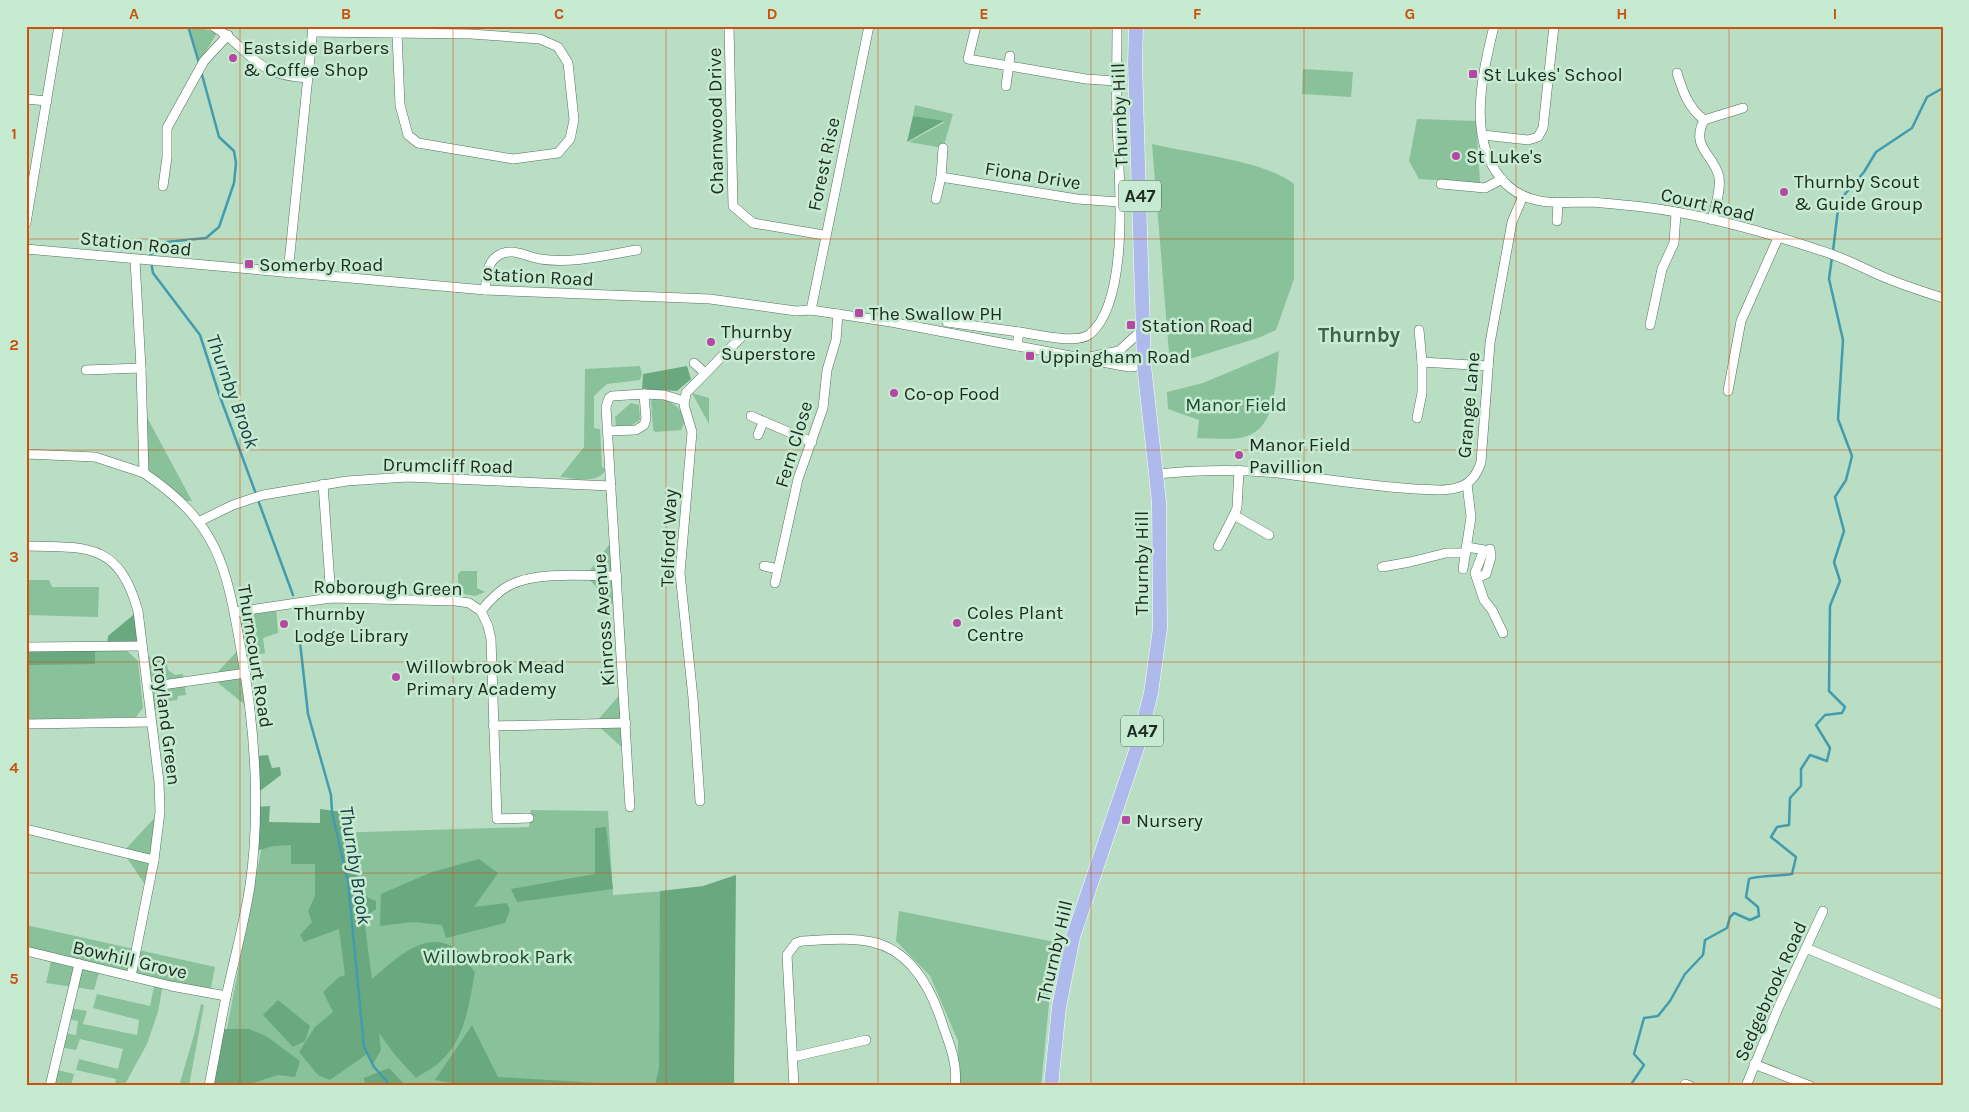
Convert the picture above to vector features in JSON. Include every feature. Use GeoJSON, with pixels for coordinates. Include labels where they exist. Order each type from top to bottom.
{"type":"FeatureCollection","features":[{"type":"Feature","properties":{"kind":"highway","name":"Thurnby Hill"},"geometry":{"type":"LineString","coordinates":[[1052,1086],[1059,1007],[1072,937],[1134,758],[1152,684],[1161,598],[1157,474],[1144,365],[1135,63],[1136,26]]}},
{"type":"Feature","properties":{"kind":"street"},"geometry":{"type":"LineString","coordinates":[[26,223],[59,26]]}},
{"type":"Feature","properties":{"kind":"street"},"geometry":{"type":"LineString","coordinates":[[213,26],[228,35],[246,54],[267,70],[288,77],[307,78]]}},
{"type":"Feature","properties":{"kind":"street","name":"Charnwood Drive"},"geometry":{"type":"LineString","coordinates":[[729,26],[733,206],[753,223],[824,235]]}},
{"type":"Feature","properties":{"kind":"street","name":"Forest Rise"},"geometry":{"type":"LineString","coordinates":[[811,310],[824,235],[869,26]]}},
{"type":"Feature","properties":{"kind":"street"},"geometry":{"type":"LineString","coordinates":[[976,26],[968,59],[1086,79],[1116,81]]}},
{"type":"Feature","properties":{"kind":"street"},"geometry":{"type":"LineString","coordinates":[[947,322],[1065,339],[1082,338],[1090,334],[1100,321],[1112,292],[1119,250],[1117,26]]}},
{"type":"Feature","properties":{"kind":"street"},"geometry":{"type":"LineString","coordinates":[[1494,26],[1481,99],[1483,135],[1490,161],[1502,179],[1523,196]]}},
{"type":"Feature","properties":{"kind":"street"},"geometry":{"type":"LineString","coordinates":[[1483,135],[1528,140],[1538,137],[1543,128],[1554,26]]}},
{"type":"Feature","properties":{"kind":"street"},"geometry":{"type":"LineString","coordinates":[[288,273],[312,29],[471,34],[540,39],[558,47],[568,63],[571,77],[574,120],[570,139],[558,153],[513,159],[418,143],[408,135],[400,105],[397,33]]}},
{"type":"Feature","properties":{"kind":"street"},"geometry":{"type":"LineString","coordinates":[[163,186],[167,157],[167,128],[204,61],[228,35]]}},
{"type":"Feature","properties":{"kind":"street"},"geometry":{"type":"LineString","coordinates":[[1006,86],[1010,56]]}},
{"type":"Feature","properties":{"kind":"street"},"geometry":{"type":"LineString","coordinates":[[1117,64],[1135,63]]}},
{"type":"Feature","properties":{"kind":"street"},"geometry":{"type":"LineString","coordinates":[[1677,73],[1692,110],[1704,120]]}},
{"type":"Feature","properties":{"kind":"street"},"geometry":{"type":"LineString","coordinates":[[26,99],[47,101]]}},
{"type":"Feature","properties":{"kind":"street"},"geometry":{"type":"LineString","coordinates":[[1712,220],[1719,179],[1700,142],[1700,129],[1704,120],[1743,108]]}},
{"type":"Feature","properties":{"kind":"street"},"geometry":{"type":"LineString","coordinates":[[936,199],[941,177],[943,148]]}},
{"type":"Feature","properties":{"kind":"street","name":"Fiona Drive"},"geometry":{"type":"LineString","coordinates":[[941,177],[1077,199],[1119,202]]}},
{"type":"Feature","properties":{"kind":"street"},"geometry":{"type":"LineString","coordinates":[[1441,184],[1485,188],[1502,179]]}},
{"type":"Feature","properties":{"kind":"street","name":"Court Road"},"geometry":{"type":"LineString","coordinates":[[1523,196],[1539,202],[1625,205],[1712,220],[1840,257],[1880,275],[1943,298]]}},
{"type":"Feature","properties":{"kind":"street","name":"Grange Lane"},"geometry":{"type":"LineString","coordinates":[[1157,474],[1203,469],[1239,470],[1402,488],[1452,489],[1467,484],[1478,470],[1483,452],[1488,366],[1512,222],[1523,196]]}},
{"type":"Feature","properties":{"kind":"street"},"geometry":{"type":"LineString","coordinates":[[1556,221],[1558,202]]}},
{"type":"Feature","properties":{"kind":"street"},"geometry":{"type":"LineString","coordinates":[[1650,326],[1662,269],[1674,243],[1676,213]]}},
{"type":"Feature","properties":{"kind":"street"},"geometry":{"type":"LineString","coordinates":[[1728,391],[1741,321],[1778,238]]}},
{"type":"Feature","properties":{"kind":"street","name":"Station Road"},"geometry":{"type":"LineString","coordinates":[[26,249],[485,290],[710,299],[838,314],[1130,367],[1144,365]]}},
{"type":"Feature","properties":{"kind":"street"},"geometry":{"type":"LineString","coordinates":[[485,290],[490,264],[500,254],[516,252],[540,259],[567,259],[637,250]]}},
{"type":"Feature","properties":{"kind":"street"},"geometry":{"type":"LineString","coordinates":[[135,260],[144,473]]}},
{"type":"Feature","properties":{"kind":"street","name":"Fern Close"},"geometry":{"type":"LineString","coordinates":[[775,583],[798,479],[823,408],[827,370],[836,340],[838,314]]}},
{"type":"Feature","properties":{"kind":"street","name":"Station Road"},"geometry":{"type":"LineString","coordinates":[[1082,358],[1115,353],[1129,343],[1143,329]]}},
{"type":"Feature","properties":{"kind":"street"},"geometry":{"type":"LineString","coordinates":[[1417,418],[1422,393],[1419,330]]}},
{"type":"Feature","properties":{"kind":"street"},"geometry":{"type":"LineString","coordinates":[[684,401],[686,393],[746,332]]}},
{"type":"Feature","properties":{"kind":"street"},"geometry":{"type":"LineString","coordinates":[[1017,346],[1019,332]]}},
{"type":"Feature","properties":{"kind":"street"},"geometry":{"type":"LineString","coordinates":[[1422,362],[1488,366]]}},
{"type":"Feature","properties":{"kind":"street"},"geometry":{"type":"LineString","coordinates":[[694,363],[705,373]]}},
{"type":"Feature","properties":{"kind":"street"},"geometry":{"type":"LineString","coordinates":[[86,370],[141,368]]}},
{"type":"Feature","properties":{"kind":"street"},"geometry":{"type":"LineString","coordinates":[[608,431],[636,430],[644,426],[646,419],[644,394]]}},
{"type":"Feature","properties":{"kind":"street","name":"Kinross Avenue"},"geometry":{"type":"LineString","coordinates":[[630,807],[606,407],[609,398],[615,395],[664,395],[684,401]]}},
{"type":"Feature","properties":{"kind":"street","name":"Telford Way"},"geometry":{"type":"LineString","coordinates":[[684,401],[692,432],[680,573],[693,698],[700,801]]}},
{"type":"Feature","properties":{"kind":"street"},"geometry":{"type":"LineString","coordinates":[[751,416],[812,442]]}},
{"type":"Feature","properties":{"kind":"street"},"geometry":{"type":"LineString","coordinates":[[758,435],[763,422]]}},
{"type":"Feature","properties":{"kind":"street","name":"Thurncourt Road"},"geometry":{"type":"LineString","coordinates":[[26,454],[95,457],[122,464],[144,473],[181,501],[200,521],[219,554],[235,612],[246,673],[256,767],[256,807],[250,886],[209,1086]]}},
{"type":"Feature","properties":{"kind":"street"},"geometry":{"type":"LineString","coordinates":[[1218,546],[1237,508],[1239,470]]}},
{"type":"Feature","properties":{"kind":"street","name":"Drumcliff Road"},"geometry":{"type":"LineString","coordinates":[[200,521],[211,513],[263,495],[323,484],[407,477],[611,486]]}},
{"type":"Feature","properties":{"kind":"street"},"geometry":{"type":"LineString","coordinates":[[323,484],[331,598]]}},
{"type":"Feature","properties":{"kind":"street"},"geometry":{"type":"LineString","coordinates":[[1463,569],[1472,517],[1467,484]]}},
{"type":"Feature","properties":{"kind":"street"},"geometry":{"type":"LineString","coordinates":[[1234,516],[1268,535]]}},
{"type":"Feature","properties":{"kind":"street","name":"Croyland Green"},"geometry":{"type":"LineString","coordinates":[[26,546],[76,547],[94,551],[108,558],[120,567],[132,588],[138,611],[160,801],[154,860],[131,976]]}},
{"type":"Feature","properties":{"kind":"street"},"geometry":{"type":"LineString","coordinates":[[1477,578],[1486,574],[1491,557],[1490,548]]}},
{"type":"Feature","properties":{"kind":"street"},"geometry":{"type":"LineString","coordinates":[[1382,567],[1446,553],[1484,550],[1475,573],[1484,600],[1492,610],[1503,633]]}},
{"type":"Feature","properties":{"kind":"street"},"geometry":{"type":"LineString","coordinates":[[764,566],[778,569]]}},
{"type":"Feature","properties":{"kind":"street","name":"Roborough Green"},"geometry":{"type":"LineString","coordinates":[[235,612],[331,598],[456,601],[470,603],[481,611],[501,590],[524,580],[543,577],[617,576]]}},
{"type":"Feature","properties":{"kind":"street"},"geometry":{"type":"LineString","coordinates":[[481,611],[488,626],[491,639],[497,819],[528,818]]}},
{"type":"Feature","properties":{"kind":"street"},"geometry":{"type":"LineString","coordinates":[[26,647],[141,646]]}},
{"type":"Feature","properties":{"kind":"street"},"geometry":{"type":"LineString","coordinates":[[148,688],[246,673]]}},
{"type":"Feature","properties":{"kind":"street"},"geometry":{"type":"LineString","coordinates":[[26,724],[151,722]]}},
{"type":"Feature","properties":{"kind":"street"},"geometry":{"type":"LineString","coordinates":[[493,726],[626,723]]}},
{"type":"Feature","properties":{"kind":"street"},"geometry":{"type":"LineString","coordinates":[[26,829],[154,860]]}},
{"type":"Feature","properties":{"kind":"street","name":"Sedgebrook Road"},"geometry":{"type":"LineString","coordinates":[[1746,1086],[1754,1064],[1823,911]]}},
{"type":"Feature","properties":{"kind":"street"},"geometry":{"type":"LineString","coordinates":[[794,1086],[787,955],[796,943],[802,941],[852,940],[872,942],[886,947],[906,961],[928,987],[950,1048],[956,1071],[955,1086]]}},
{"type":"Feature","properties":{"kind":"street"},"geometry":{"type":"LineString","coordinates":[[1806,948],[1943,1004]]}},
{"type":"Feature","properties":{"kind":"street","name":"Bowhill Grove"},"geometry":{"type":"LineString","coordinates":[[26,951],[226,996]]}},
{"type":"Feature","properties":{"kind":"street"},"geometry":{"type":"LineString","coordinates":[[50,1086],[79,964]]}},
{"type":"Feature","properties":{"kind":"street"},"geometry":{"type":"LineString","coordinates":[[793,1057],[866,1040]]}},
{"type":"Feature","properties":{"kind":"street"},"geometry":{"type":"LineString","coordinates":[[1754,1064],[1810,1086]]}},
{"type":"Feature","properties":{"kind":"green space"},"geometry":{"type":"Polygon","coordinates":[[[188,26],[196,26],[217,33],[200,61],[198,59],[188,26]]]}},
{"type":"Feature","properties":{"kind":"green space"},"geometry":{"type":"Polygon","coordinates":[[[1303,69],[1353,72],[1351,97],[1302,94],[1303,69]]]}},
{"type":"Feature","properties":{"kind":"green space"},"geometry":{"type":"Polygon","coordinates":[[[915,105],[953,114],[943,148],[909,142],[945,122],[913,116],[915,105]]]}},
{"type":"Feature","properties":{"kind":"green space"},"geometry":{"type":"Polygon","coordinates":[[[913,116],[944,121],[907,142],[913,116]]]}},
{"type":"Feature","properties":{"kind":"green space"},"geometry":{"type":"Polygon","coordinates":[[[1417,119],[1476,121],[1480,183],[1419,179],[1409,161],[1417,119]]]}},
{"type":"Feature","properties":{"kind":"green space"},"geometry":{"type":"Polygon","coordinates":[[[1152,144],[1266,169],[1294,184],[1294,279],[1276,330],[1258,338],[1170,365],[1152,144]]]}},
{"type":"Feature","properties":{"kind":"green space","name":"Manor Field"},"geometry":{"type":"Polygon","coordinates":[[[1279,351],[1270,412],[1265,422],[1257,431],[1241,438],[1197,438],[1199,420],[1168,409],[1167,392],[1203,383],[1279,351]]]}},
{"type":"Feature","properties":{"kind":"green space"},"geometry":{"type":"Polygon","coordinates":[[[640,366],[642,374],[640,380],[607,384],[594,396],[594,428],[600,429],[602,467],[606,470],[597,478],[591,479],[560,477],[584,447],[585,369],[640,366]]]}},
{"type":"Feature","properties":{"kind":"green space"},"geometry":{"type":"Polygon","coordinates":[[[687,366],[691,379],[677,391],[642,389],[643,374],[687,366]]]}},
{"type":"Feature","properties":{"kind":"green space"},"geometry":{"type":"Polygon","coordinates":[[[692,393],[709,398],[709,424],[692,393]]]}},
{"type":"Feature","properties":{"kind":"green space"},"geometry":{"type":"Polygon","coordinates":[[[655,398],[665,400],[681,410],[686,419],[681,430],[655,432],[653,429],[651,401],[655,398]]]}},
{"type":"Feature","properties":{"kind":"green space"},"geometry":{"type":"Polygon","coordinates":[[[631,403],[639,405],[640,420],[632,425],[616,426],[615,417],[631,403]]]}},
{"type":"Feature","properties":{"kind":"green space"},"geometry":{"type":"Polygon","coordinates":[[[142,408],[192,501],[181,501],[144,473],[142,408]]]}},
{"type":"Feature","properties":{"kind":"green space"},"geometry":{"type":"Polygon","coordinates":[[[614,538],[620,613],[586,576],[614,538]]]}},
{"type":"Feature","properties":{"kind":"green space"},"geometry":{"type":"Polygon","coordinates":[[[461,571],[477,571],[477,588],[485,592],[475,596],[458,593],[458,574],[461,571]]]}},
{"type":"Feature","properties":{"kind":"green space"},"geometry":{"type":"Polygon","coordinates":[[[26,580],[49,580],[52,587],[99,587],[98,617],[26,615],[26,580]]]}},
{"type":"Feature","properties":{"kind":"green space"},"geometry":{"type":"Polygon","coordinates":[[[276,606],[278,633],[263,638],[265,653],[243,657],[250,709],[212,678],[241,647],[235,614],[276,606]]]}},
{"type":"Feature","properties":{"kind":"green space"},"geometry":{"type":"Polygon","coordinates":[[[138,611],[141,646],[107,646],[108,636],[138,611]]]}},
{"type":"Feature","properties":{"kind":"green space"},"geometry":{"type":"Polygon","coordinates":[[[26,650],[95,651],[95,664],[29,665],[26,664],[26,650]]]}},
{"type":"Feature","properties":{"kind":"green space"},"geometry":{"type":"Polygon","coordinates":[[[26,651],[127,651],[138,661],[143,708],[136,717],[26,719],[26,651]]]}},
{"type":"Feature","properties":{"kind":"green space"},"geometry":{"type":"Polygon","coordinates":[[[143,657],[166,657],[168,670],[175,675],[183,674],[186,695],[178,696],[177,700],[163,702],[150,716],[143,657]]]}},
{"type":"Feature","properties":{"kind":"green space"},"geometry":{"type":"Polygon","coordinates":[[[624,690],[628,753],[595,723],[624,690]]]}},
{"type":"Feature","properties":{"kind":"green space"},"geometry":{"type":"Polygon","coordinates":[[[268,755],[272,768],[280,767],[281,775],[256,794],[255,756],[268,755]]]}},
{"type":"Feature","properties":{"kind":"green space"},"geometry":{"type":"Polygon","coordinates":[[[270,806],[269,822],[320,823],[320,809],[351,813],[359,894],[376,901],[376,909],[360,920],[364,919],[372,979],[408,951],[418,946],[440,942],[451,946],[461,954],[475,972],[465,1019],[456,1041],[439,1063],[416,1078],[395,1055],[379,1033],[381,1050],[373,1064],[367,1054],[330,1080],[318,1075],[299,1052],[315,1027],[333,1012],[323,992],[339,977],[345,975],[339,929],[304,942],[300,935],[312,922],[308,911],[315,896],[315,864],[291,864],[291,845],[273,846],[253,852],[256,807],[270,806]]]}},
{"type":"Feature","properties":{"kind":"green space","name":"Willowbrook Park"},"geometry":{"type":"Polygon","coordinates":[[[531,810],[608,811],[613,895],[677,890],[675,1086],[216,1086],[264,835],[529,827],[531,810]]]}},
{"type":"Feature","properties":{"kind":"green space"},"geometry":{"type":"Polygon","coordinates":[[[160,812],[148,889],[123,852],[160,812]]]}},
{"type":"Feature","properties":{"kind":"green space"},"geometry":{"type":"Polygon","coordinates":[[[606,827],[613,889],[517,902],[511,889],[595,874],[595,828],[606,827]]]}},
{"type":"Feature","properties":{"kind":"green space"},"geometry":{"type":"Polygon","coordinates":[[[479,859],[498,873],[474,907],[507,903],[510,910],[505,923],[446,938],[442,925],[413,922],[380,926],[381,894],[432,872],[479,859]]]}},
{"type":"Feature","properties":{"kind":"green space"},"geometry":{"type":"Polygon","coordinates":[[[736,875],[734,1086],[655,1086],[659,1068],[660,891],[703,886],[736,875]]]}},
{"type":"Feature","properties":{"kind":"green space"},"geometry":{"type":"Polygon","coordinates":[[[899,911],[1055,942],[1041,1086],[958,1086],[958,1041],[930,976],[896,941],[899,911]]]}},
{"type":"Feature","properties":{"kind":"green space"},"geometry":{"type":"Polygon","coordinates":[[[26,925],[215,967],[210,993],[100,969],[94,990],[46,983],[52,957],[26,951],[26,925]]]}},
{"type":"Feature","properties":{"kind":"green space"},"geometry":{"type":"Polygon","coordinates":[[[155,982],[163,984],[158,1012],[147,1044],[124,1086],[115,1086],[116,1079],[76,1070],[79,1059],[118,1069],[123,1049],[80,1039],[76,1050],[60,1047],[63,1033],[76,1035],[78,1021],[66,1019],[69,1008],[87,1011],[83,1024],[137,1035],[139,1020],[93,1008],[97,994],[150,1006],[155,982]]]}},
{"type":"Feature","properties":{"kind":"green space"},"geometry":{"type":"Polygon","coordinates":[[[278,1000],[310,1026],[305,1041],[293,1047],[263,1015],[278,1000]]]}},
{"type":"Feature","properties":{"kind":"green space"},"geometry":{"type":"Polygon","coordinates":[[[201,1004],[204,1005],[189,1086],[179,1086],[194,1035],[201,1004]]]}},
{"type":"Feature","properties":{"kind":"green space"},"geometry":{"type":"Polygon","coordinates":[[[472,1025],[498,1077],[648,1086],[468,1086],[435,1080],[472,1025]]]}},
{"type":"Feature","properties":{"kind":"green space"},"geometry":{"type":"Polygon","coordinates":[[[222,1029],[249,1029],[266,1036],[300,1061],[295,1077],[278,1075],[244,1086],[211,1086],[222,1029]]]}},
{"type":"Feature","properties":{"kind":"green space"},"geometry":{"type":"Polygon","coordinates":[[[389,1068],[406,1086],[365,1086],[364,1078],[389,1068]]]}},
{"type":"Feature","properties":{"kind":"green space"},"geometry":{"type":"Polygon","coordinates":[[[54,1069],[74,1074],[71,1086],[49,1086],[54,1069]]]}},
{"type":"Feature","properties":{"kind":"waterway","name":"Thurnby Brook"},"geometry":{"type":"LineString","coordinates":[[188,26],[199,63]]}},
{"type":"Feature","properties":{"kind":"waterway","name":"Thurnby Brook"},"geometry":{"type":"LineString","coordinates":[[201,71],[219,137],[234,151],[236,163],[234,183],[219,227],[206,238],[166,242],[150,255],[153,273],[200,335],[219,394],[256,494]]}},
{"type":"Feature","properties":{"kind":"waterway"},"geometry":{"type":"LineString","coordinates":[[1833,251],[1839,201],[1864,172],[1876,152],[1912,128],[1927,97],[1943,88]]}},
{"type":"Feature","properties":{"kind":"waterway"},"geometry":{"type":"LineString","coordinates":[[1630,1086],[1644,1065],[1634,1054],[1644,1018],[1658,1016],[1670,1001],[1685,974],[1703,955],[1705,940],[1727,928],[1730,917],[1734,913],[1750,920],[1759,916],[1758,907],[1746,897],[1749,879],[1792,874],[1796,857],[1771,837],[1777,827],[1789,825],[1790,798],[1801,786],[1801,769],[1810,755],[1827,761],[1830,748],[1816,725],[1825,715],[1842,713],[1845,707],[1829,691],[1830,606],[1840,581],[1834,562],[1844,531],[1835,497],[1846,480],[1852,456],[1838,419],[1843,340],[1829,279],[1832,257]]}},
{"type":"Feature","properties":{"kind":"waterway","name":"Thurnby Brook"},"geometry":{"type":"LineString","coordinates":[[258,500],[293,595]]}},
{"type":"Feature","properties":{"kind":"waterway","name":"Thurnby Brook"},"geometry":{"type":"LineString","coordinates":[[300,642],[308,714],[331,795],[332,812],[348,882],[364,1047],[374,1067],[391,1086]]}},
{"type":"Feature","properties":{"kind":"place","name":"Eastside Barbers & Coffee Shop"},"geometry":{"type":"Point","coordinates":[233,58]}},
{"type":"Feature","properties":{"kind":"place","name":"St Lukes' School"},"geometry":{"type":"Point","coordinates":[1473,74]}},
{"type":"Feature","properties":{"kind":"place","name":"St Luke's"},"geometry":{"type":"Point","coordinates":[1456,156]}},
{"type":"Feature","properties":{"kind":"place","name":"Thurnby Scout & Guide Group"},"geometry":{"type":"Point","coordinates":[1784,192]}},
{"type":"Feature","properties":{"kind":"place","name":"Somerby Road"},"geometry":{"type":"Point","coordinates":[249,264]}},
{"type":"Feature","properties":{"kind":"place","name":"The Swallow PH"},"geometry":{"type":"Point","coordinates":[859,313]}},
{"type":"Feature","properties":{"kind":"place","name":"Station Road"},"geometry":{"type":"Point","coordinates":[1131,325]}},
{"type":"Feature","properties":{"kind":"place","name":"Thurnby Superstore"},"geometry":{"type":"Point","coordinates":[711,342]}},
{"type":"Feature","properties":{"kind":"place","name":"Uppingham Road"},"geometry":{"type":"Point","coordinates":[1030,356]}},
{"type":"Feature","properties":{"kind":"place","name":"Co-op Food"},"geometry":{"type":"Point","coordinates":[894,393]}},
{"type":"Feature","properties":{"kind":"place","name":"Manor Field Pavillion"},"geometry":{"type":"Point","coordinates":[1239,455]}},
{"type":"Feature","properties":{"kind":"place","name":"Coles Plant Centre"},"geometry":{"type":"Point","coordinates":[957,623]}},
{"type":"Feature","properties":{"kind":"place","name":"Thurnby Lodge Library"},"geometry":{"type":"Point","coordinates":[284,624]}},
{"type":"Feature","properties":{"kind":"place","name":"Willowbrook Mead Primary Academy"},"geometry":{"type":"Point","coordinates":[396,677]}},
{"type":"Feature","properties":{"kind":"place","name":"Nursery"},"geometry":{"type":"Point","coordinates":[1126,820]}},
{"type":"Feature","properties":{"kind":"district","name":"Thurnby"},"geometry":{"type":"Point","coordinates":[1359,335]}}]}
